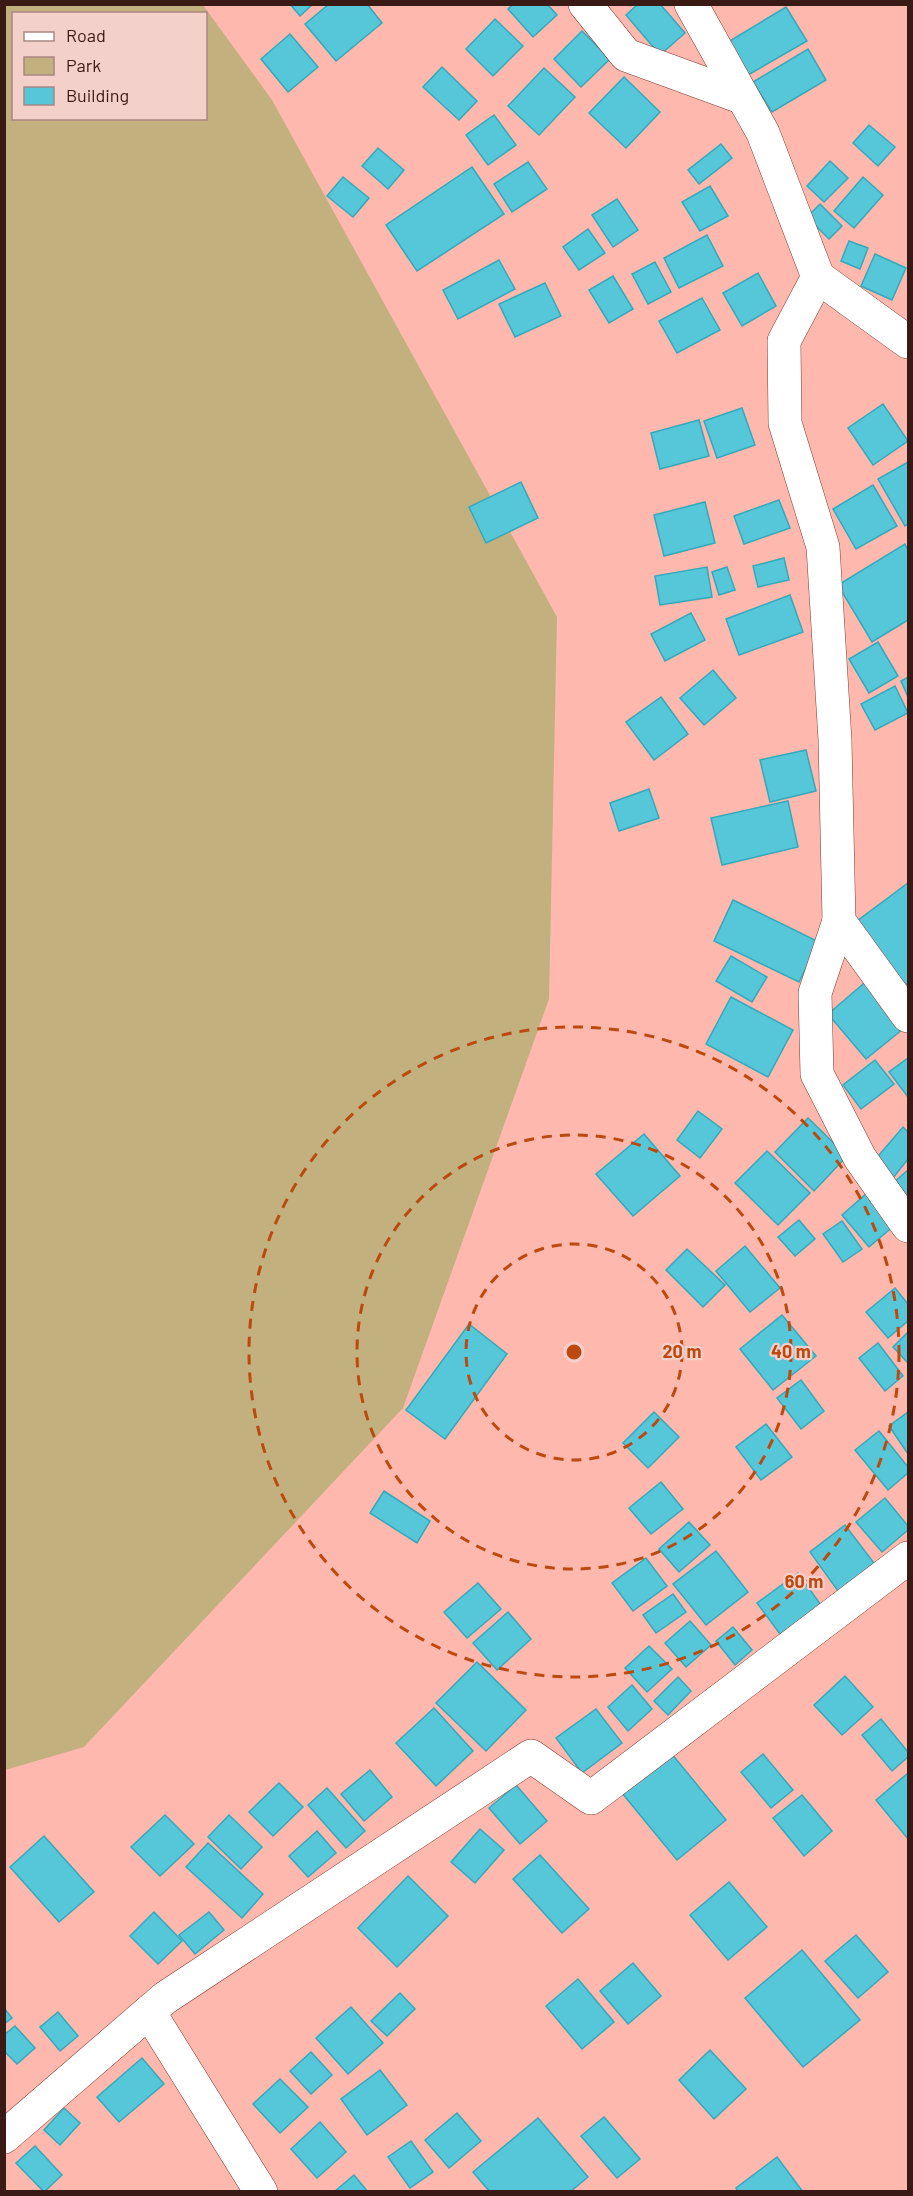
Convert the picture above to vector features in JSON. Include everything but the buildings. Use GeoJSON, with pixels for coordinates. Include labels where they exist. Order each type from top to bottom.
{"type":"FeatureCollection","features":[{"type":"Feature","properties":{"kind":"street"},"geometry":{"type":"LineString","coordinates":[[585,4],[626,55],[741,97]]}},
{"type":"Feature","properties":{"kind":"street"},"geometry":{"type":"LineString","coordinates":[[691,4],[763,133],[818,277],[909,342]]}},
{"type":"Feature","properties":{"kind":"street"},"geometry":{"type":"LineString","coordinates":[[818,277],[784,341],[785,423],[823,547],[835,740],[839,921],[815,993],[817,1074],[860,1158],[909,1226]]}},
{"type":"Feature","properties":{"kind":"street"},"geometry":{"type":"LineString","coordinates":[[839,921],[909,1016]]}},
{"type":"Feature","properties":{"kind":"street"},"geometry":{"type":"LineString","coordinates":[[4,2137],[165,1998],[531,1756],[591,1798],[909,1558]]}},
{"type":"Feature","properties":{"kind":"street"},"geometry":{"type":"LineString","coordinates":[[149,2012],[261,2192]]}},
{"type":"Feature","properties":{"kind":"green space"},"geometry":{"type":"Polygon","coordinates":[[[5,5],[203,5],[272,100],[557,617],[549,999],[403,1408],[84,1747],[5,1770],[5,5]]]}}]}
